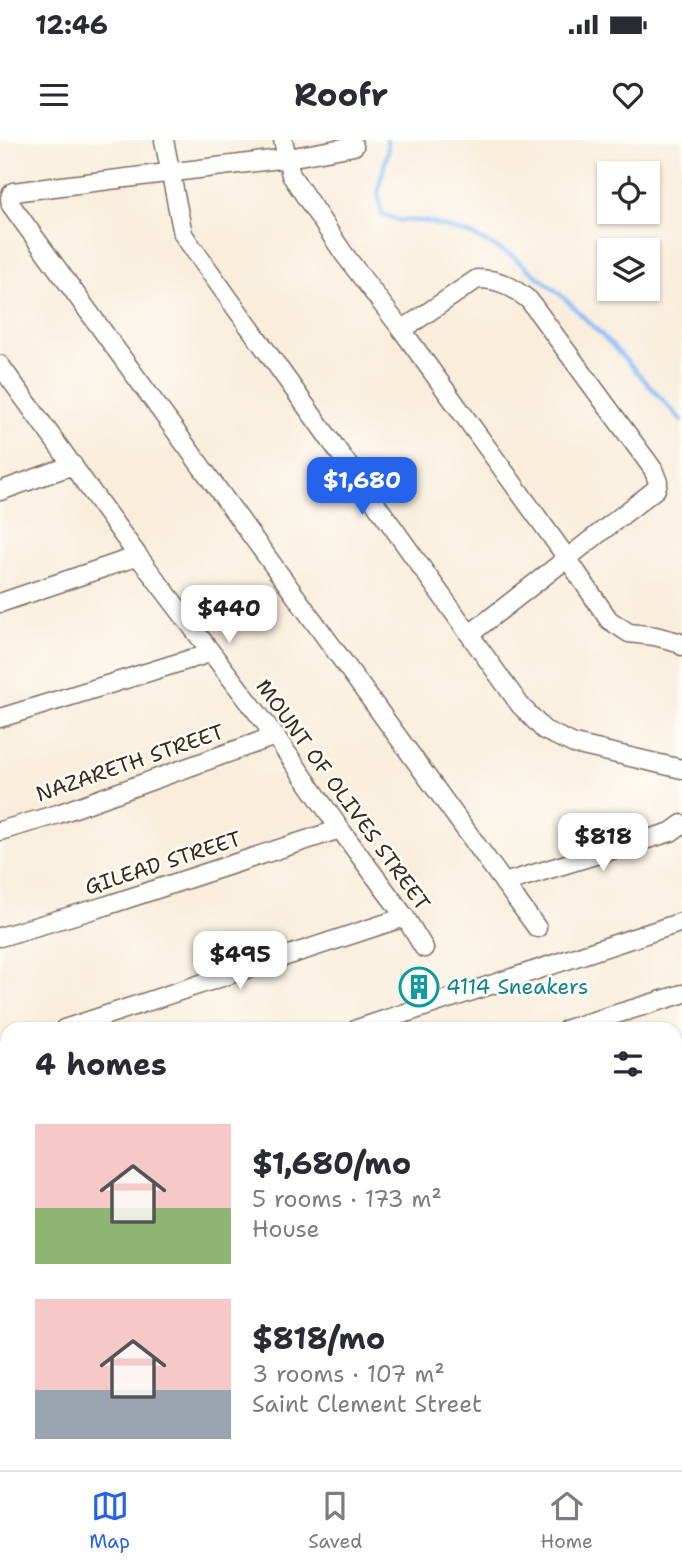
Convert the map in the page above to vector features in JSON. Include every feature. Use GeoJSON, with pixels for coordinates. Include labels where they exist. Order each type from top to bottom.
{"type":"FeatureCollection","features":[{"type":"Feature","properties":{"kind":"street"},"geometry":{"type":"LineString","coordinates":[[164,140],[183,234],[520,705],[544,730],[574,744],[682,769]]}},
{"type":"Feature","properties":{"kind":"street"},"geometry":{"type":"LineString","coordinates":[[354,146],[286,149],[170,173],[13,192],[10,200],[11,205],[537,928]]}},
{"type":"Feature","properties":{"kind":"street"},"geometry":{"type":"LineString","coordinates":[[286,149],[291,175],[344,254],[402,330],[609,620],[629,633],[655,635],[678,642],[682,646]]}},
{"type":"Feature","properties":{"kind":"street"},"geometry":{"type":"LineString","coordinates":[[402,330],[477,279],[502,282],[529,299],[653,469],[658,482],[656,489],[470,634]]}},
{"type":"Feature","properties":{"kind":"street","name":"MOUNT OF OLIVES STREET"},"geometry":{"type":"LineString","coordinates":[[1,368],[210,653],[275,736],[405,917],[424,948]]}},
{"type":"Feature","properties":{"kind":"street"},"geometry":{"type":"LineString","coordinates":[[0,491],[73,465]]}},
{"type":"Feature","properties":{"kind":"street"},"geometry":{"type":"LineString","coordinates":[[0,603],[138,556]]}},
{"type":"Feature","properties":{"kind":"street"},"geometry":{"type":"LineString","coordinates":[[0,718],[210,653]]}},
{"type":"Feature","properties":{"kind":"street","name":"NAZARETH STREET"},"geometry":{"type":"LineString","coordinates":[[0,831],[58,814],[275,736]]}},
{"type":"Feature","properties":{"kind":"street"},"geometry":{"type":"LineString","coordinates":[[504,883],[671,832],[682,824]]}},
{"type":"Feature","properties":{"kind":"street","name":"GILEAD STREET"},"geometry":{"type":"LineString","coordinates":[[0,937],[105,906],[340,829]]}},
{"type":"Feature","properties":{"kind":"street"},"geometry":{"type":"LineString","coordinates":[[85,1022],[405,917]]}},
{"type":"Feature","properties":{"kind":"street"},"geometry":{"type":"LineString","coordinates":[[378,1022],[682,922]]}},
{"type":"Feature","properties":{"kind":"street"},"geometry":{"type":"LineString","coordinates":[[590,1022],[682,994]]}},
{"type":"Feature","properties":{"kind":"waterway"},"geometry":{"type":"LineString","coordinates":[[387,140],[388,150],[378,191],[382,214],[398,220],[425,221],[472,235],[512,256],[561,295],[611,344],[682,421]]}},
{"type":"Feature","properties":{"kind":"place","name":"4114 Sneakers"},"geometry":{"type":"Point","coordinates":[419,987]}}]}
